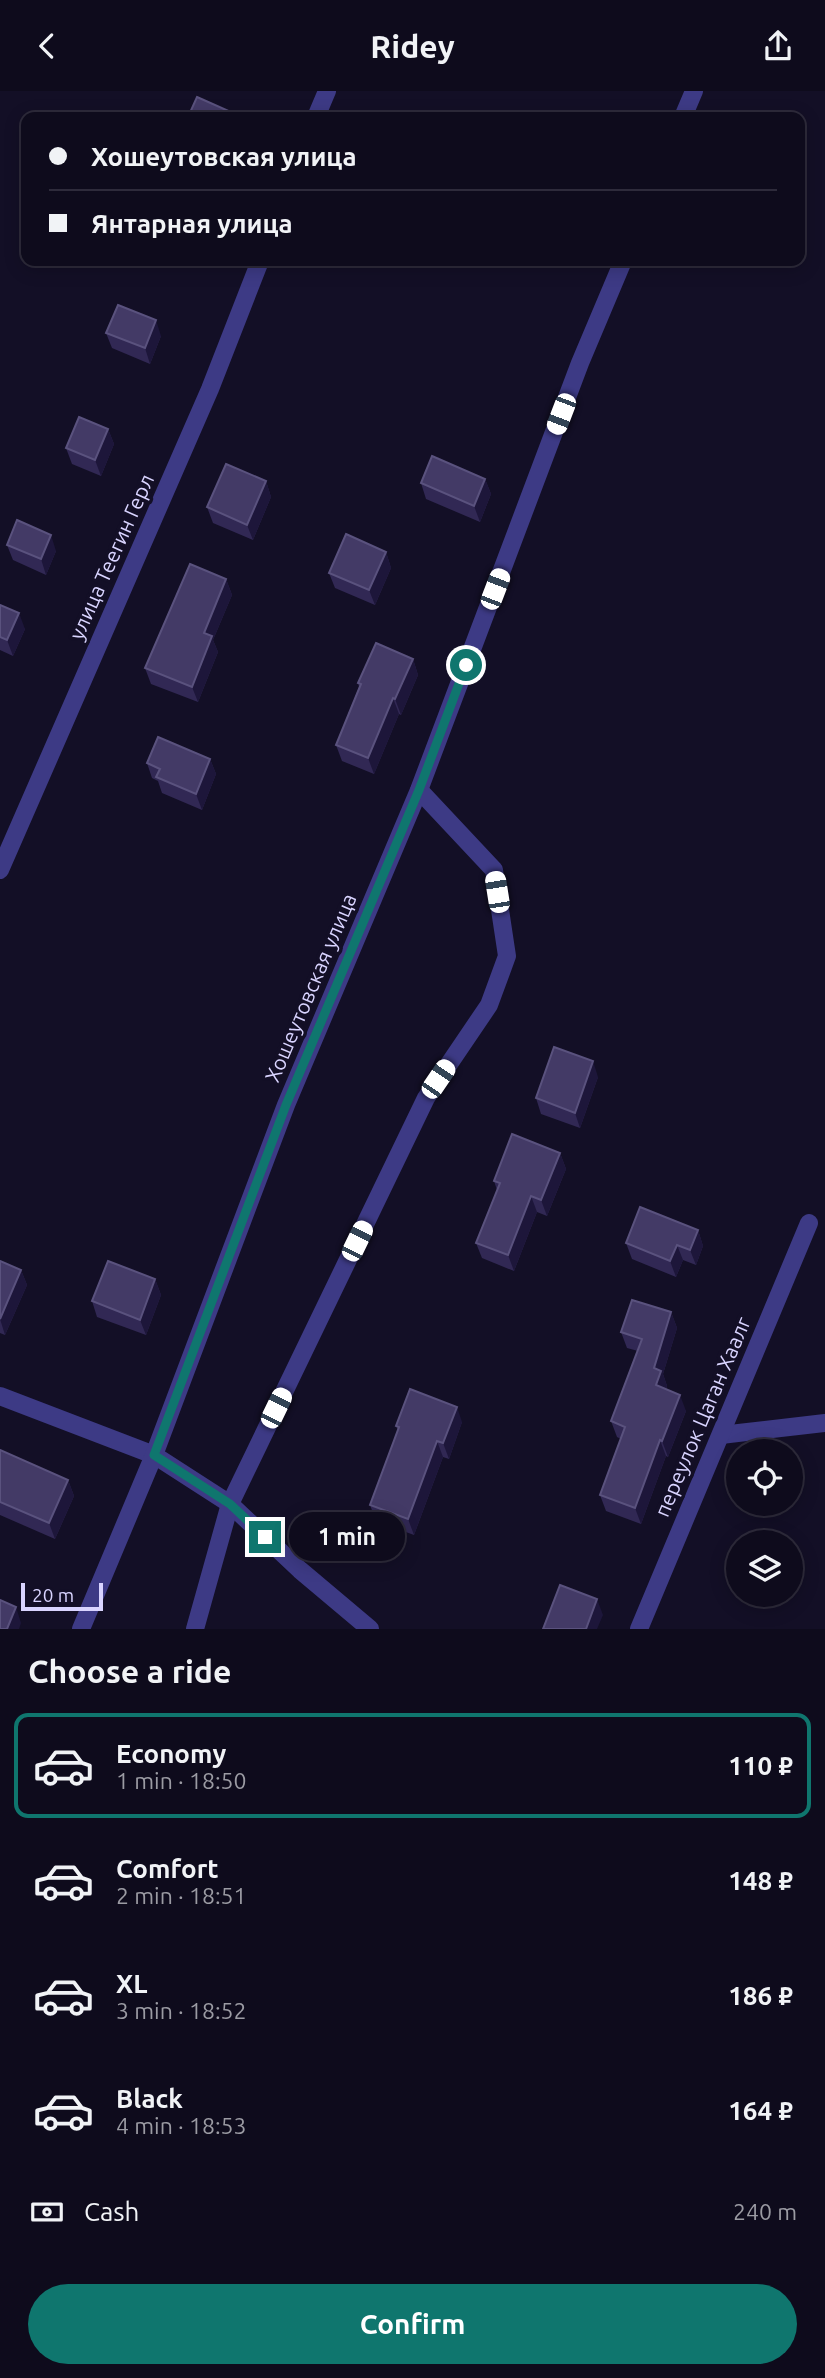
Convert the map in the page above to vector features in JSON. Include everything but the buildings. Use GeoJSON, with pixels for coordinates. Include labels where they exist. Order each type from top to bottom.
{"type":"FeatureCollection","features":[{"type":"Feature","properties":{"kind":"street"},"geometry":{"type":"LineString","coordinates":[[318,112],[327,91]]}},
{"type":"Feature","properties":{"kind":"street"},"geometry":{"type":"LineString","coordinates":[[685,112],[694,91]]}},
{"type":"Feature","properties":{"kind":"street","name":"улица Теегин Герл"},"geometry":{"type":"LineString","coordinates":[[0,870],[211,389],[258,266]]}},
{"type":"Feature","properties":{"kind":"street","name":"Хошеутовская улица"},"geometry":{"type":"LineString","coordinates":[[81,1629],[154,1455],[286,1105],[419,790],[580,363],[621,266]]}},
{"type":"Feature","properties":{"kind":"street"},"geometry":{"type":"LineString","coordinates":[[195,1629],[230,1504],[426,1098],[489,1005],[507,956],[494,870],[419,790]]}},
{"type":"Feature","properties":{"kind":"street","name":"переулок Цаган Хаалг"},"geometry":{"type":"LineString","coordinates":[[639,1629],[809,1223]]}},
{"type":"Feature","properties":{"kind":"street"},"geometry":{"type":"LineString","coordinates":[[0,1397],[154,1455],[230,1504],[300,1570],[370,1629]]}},
{"type":"Feature","properties":{"kind":"street"},"geometry":{"type":"LineString","coordinates":[[721,1435],[825,1423]]}},
{"type":"Feature","properties":{"kind":"route"},"geometry":{"type":"LineString","coordinates":[[265,1537],[230,1504],[154,1455],[286,1105],[419,790],[466,665]]}}]}
